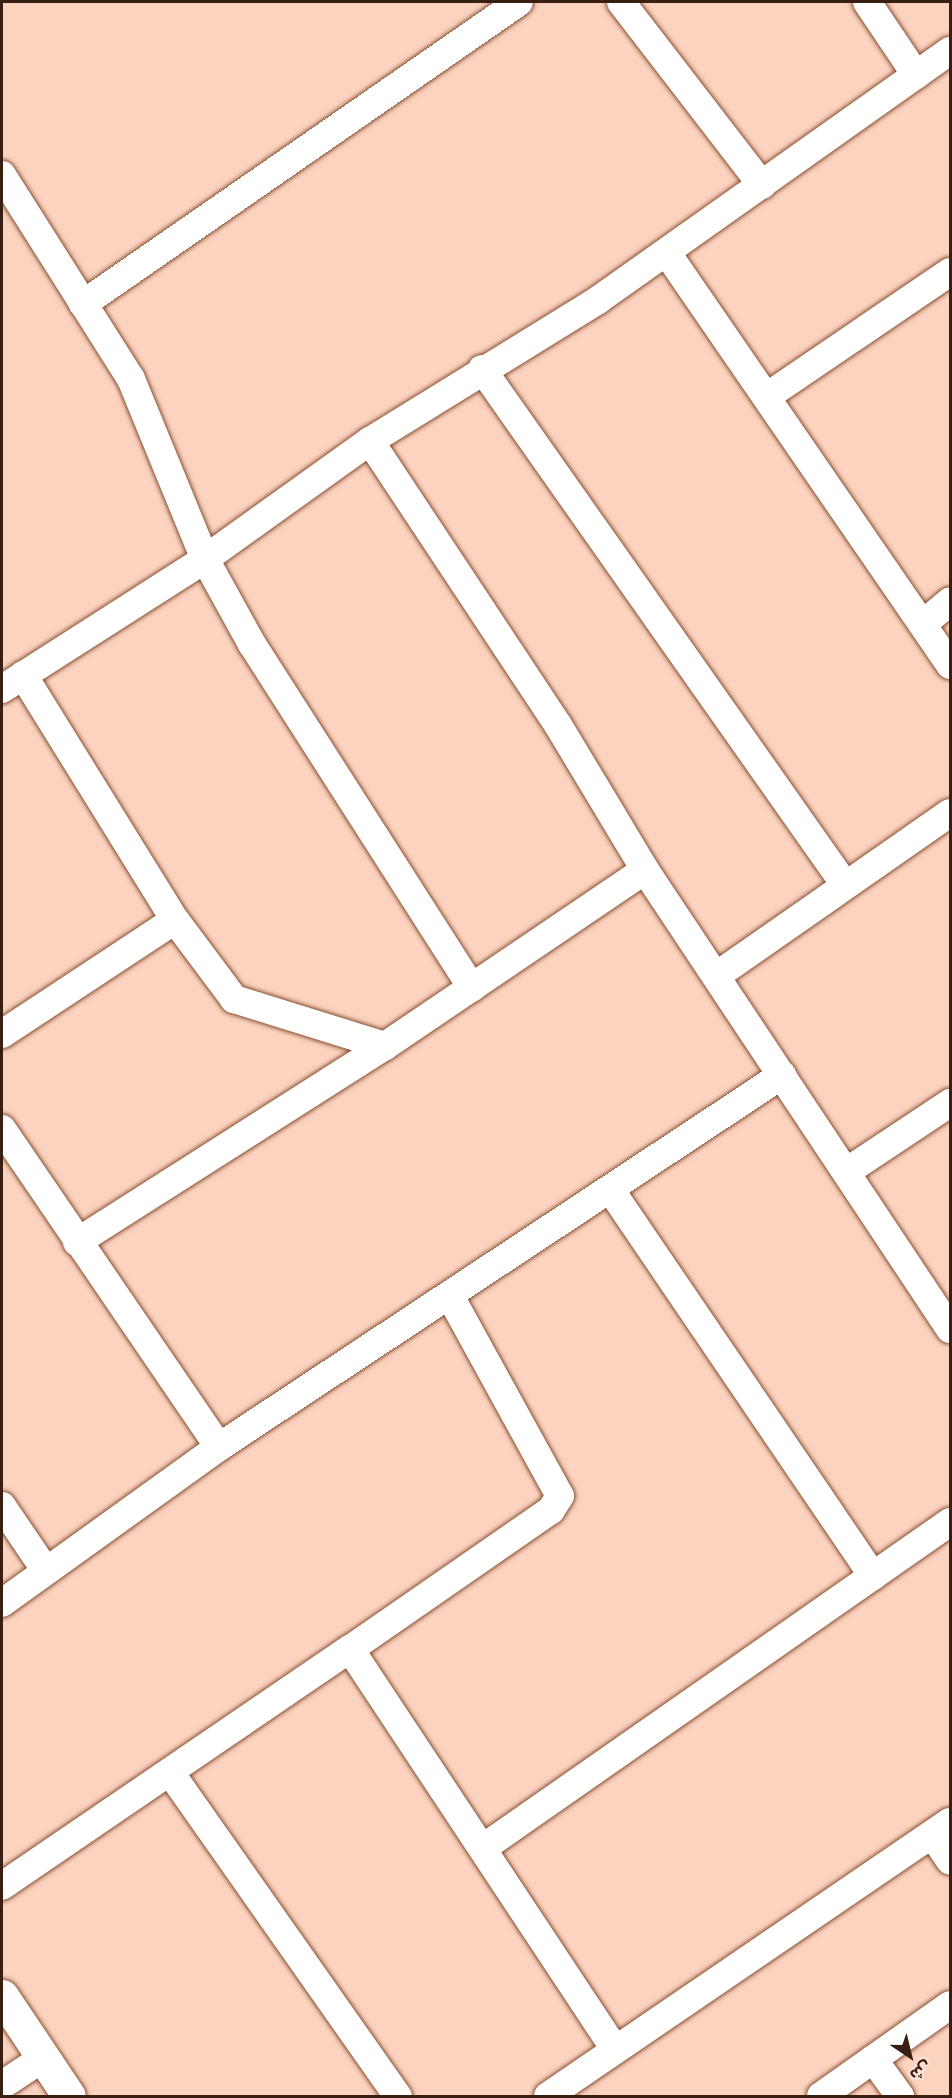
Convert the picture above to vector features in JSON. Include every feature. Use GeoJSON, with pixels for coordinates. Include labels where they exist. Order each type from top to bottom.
{"type":"FeatureCollection","features":[{"type":"Feature","properties":{"kind":"highway"},"geometry":{"type":"LineString","coordinates":[[2,1996],[69,2097]]}},
{"type":"Feature","properties":{"kind":"street"},"geometry":{"type":"LineString","coordinates":[[83,303],[519,2]]}},
{"type":"Feature","properties":{"kind":"street"},"geometry":{"type":"LineString","coordinates":[[621,2],[762,185]]}},
{"type":"Feature","properties":{"kind":"street"},"geometry":{"type":"LineString","coordinates":[[867,2],[916,75]]}},
{"type":"Feature","properties":{"kind":"street"},"geometry":{"type":"LineString","coordinates":[[385,1046],[234,999],[175,920],[12,682],[205,559],[370,441],[667,253],[951,51]]}},
{"type":"Feature","properties":{"kind":"street"},"geometry":{"type":"LineString","coordinates":[[2,175],[83,303],[155,427],[205,559],[252,644],[472,988]]}},
{"type":"Feature","properties":{"kind":"street"},"geometry":{"type":"LineString","coordinates":[[667,253],[769,396],[951,665]]}},
{"type":"Feature","properties":{"kind":"street"},"geometry":{"type":"LineString","coordinates":[[769,396],[947,282]]}},
{"type":"Feature","properties":{"kind":"street"},"geometry":{"type":"LineString","coordinates":[[482,369],[844,885]]}},
{"type":"Feature","properties":{"kind":"street"},"geometry":{"type":"LineString","coordinates":[[370,441],[558,725],[645,870],[951,1329]]}},
{"type":"Feature","properties":{"kind":"street"},"geometry":{"type":"LineString","coordinates":[[924,624],[951,601]]}},
{"type":"Feature","properties":{"kind":"street"},"geometry":{"type":"LineString","coordinates":[[716,976],[844,885],[951,813]]}},
{"type":"Feature","properties":{"kind":"street"},"geometry":{"type":"LineString","coordinates":[[77,1242],[385,1046],[645,870]]}},
{"type":"Feature","properties":{"kind":"street"},"geometry":{"type":"LineString","coordinates":[[2,1034],[175,920]]}},
{"type":"Feature","properties":{"kind":"street"},"geometry":{"type":"LineString","coordinates":[[2,1603],[219,1447],[782,1075]]}},
{"type":"Feature","properties":{"kind":"street"},"geometry":{"type":"LineString","coordinates":[[846,1172],[951,1103]]}},
{"type":"Feature","properties":{"kind":"street"},"geometry":{"type":"LineString","coordinates":[[2,1129],[219,1447]]}},
{"type":"Feature","properties":{"kind":"street"},"geometry":{"type":"LineString","coordinates":[[610,1189],[873,1576]]}},
{"type":"Feature","properties":{"kind":"street"},"geometry":{"type":"LineString","coordinates":[[2,1886],[172,1775],[550,1510],[560,1496],[450,1296]]}},
{"type":"Feature","properties":{"kind":"street"},"geometry":{"type":"LineString","coordinates":[[2,1506],[46,1570]]}},
{"type":"Feature","properties":{"kind":"street"},"geometry":{"type":"LineString","coordinates":[[483,1848],[951,1522]]}},
{"type":"Feature","properties":{"kind":"street"},"geometry":{"type":"LineString","coordinates":[[351,1649],[615,2049]]}},
{"type":"Feature","properties":{"kind":"street"},"geometry":{"type":"LineString","coordinates":[[172,1775],[398,2097]]}},
{"type":"Feature","properties":{"kind":"street"},"geometry":{"type":"LineString","coordinates":[[563,2092],[615,2049],[941,1828],[951,1861]]}},
{"type":"Feature","properties":{"kind":"street"},"geometry":{"type":"LineString","coordinates":[[820,2097],[951,2005]]}},
{"type":"Feature","properties":{"kind":"street"},"geometry":{"type":"LineString","coordinates":[[2,2085],[44,2058]]}},
{"type":"Feature","properties":{"kind":"street"},"geometry":{"type":"LineString","coordinates":[[873,2059],[900,2097]]}}]}
